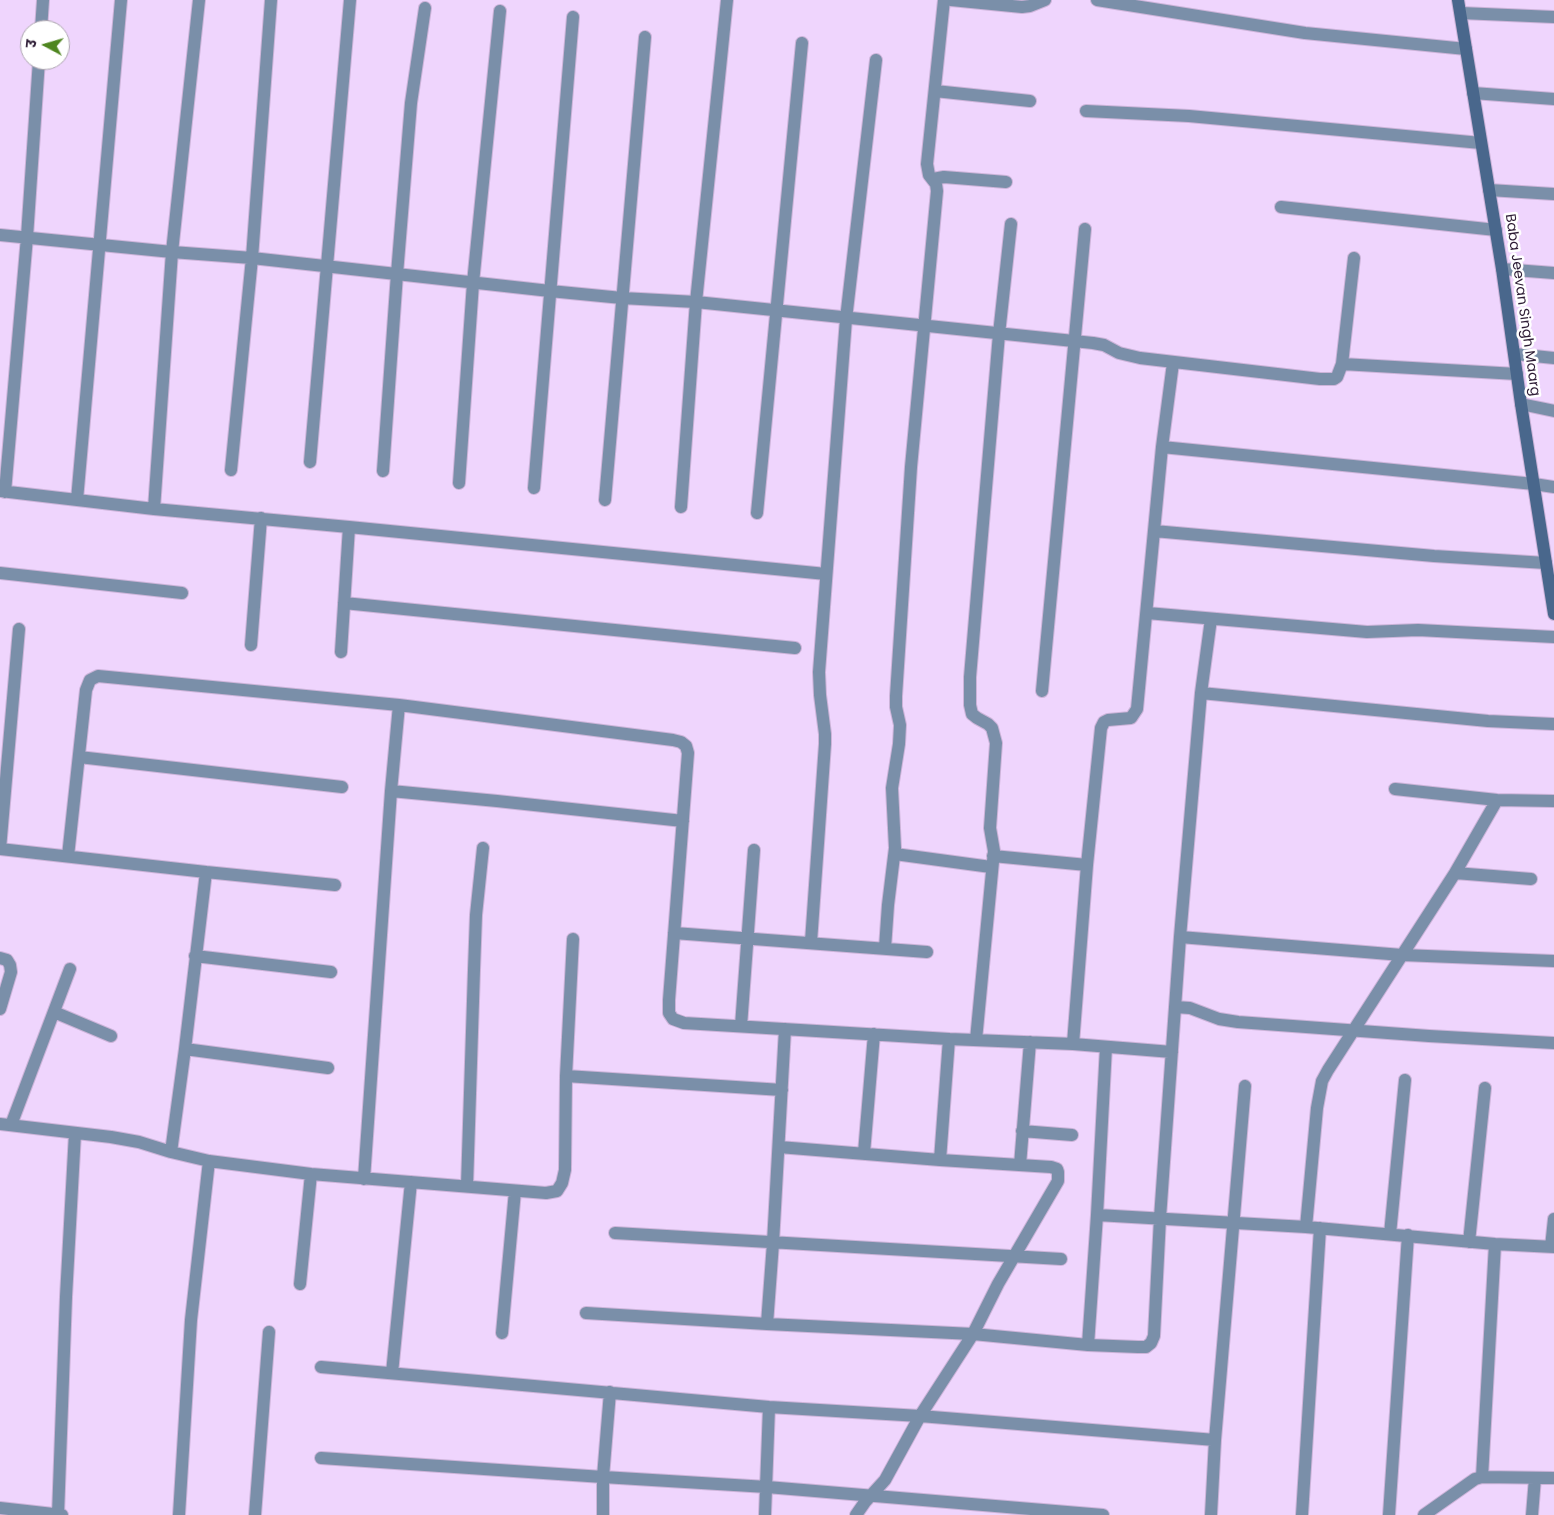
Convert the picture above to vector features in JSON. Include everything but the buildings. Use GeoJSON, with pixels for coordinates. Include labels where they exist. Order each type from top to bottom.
{"type":"FeatureCollection","features":[{"type":"Feature","properties":{"kind":"street"},"geometry":{"type":"LineString","coordinates":[[42,20],[43,0]]}},
{"type":"Feature","properties":{"kind":"street"},"geometry":{"type":"LineString","coordinates":[[77,500],[121,0]]}},
{"type":"Feature","properties":{"kind":"street"},"geometry":{"type":"LineString","coordinates":[[154,509],[172,252],[199,0]]}},
{"type":"Feature","properties":{"kind":"street"},"geometry":{"type":"LineString","coordinates":[[231,470],[252,258],[271,0]]}},
{"type":"Feature","properties":{"kind":"street"},"geometry":{"type":"LineString","coordinates":[[310,462],[350,0]]}},
{"type":"Feature","properties":{"kind":"street"},"geometry":{"type":"LineString","coordinates":[[681,507],[696,302],[727,0]]}},
{"type":"Feature","properties":{"kind":"street"},"geometry":{"type":"LineString","coordinates":[[885,948],[896,839],[892,795],[900,733],[896,707],[897,672],[911,467],[937,191],[936,184],[929,175],[927,164],[944,0]]}},
{"type":"Feature","properties":{"kind":"street"},"geometry":{"type":"LineString","coordinates":[[952,0],[1022,7],[1045,0]]}},
{"type":"Feature","properties":{"kind":"street"},"geometry":{"type":"LineString","coordinates":[[1097,0],[1306,33],[1466,49]]}},
{"type":"Feature","properties":{"kind":"street","name":"Baba Jeevan Singh Maarg"},"geometry":{"type":"LineString","coordinates":[[1458,0],[1496,230],[1554,614]]}},
{"type":"Feature","properties":{"kind":"street"},"geometry":{"type":"LineString","coordinates":[[383,471],[411,103],[425,8]]}},
{"type":"Feature","properties":{"kind":"street"},"geometry":{"type":"LineString","coordinates":[[459,483],[473,282],[500,11]]}},
{"type":"Feature","properties":{"kind":"street"},"geometry":{"type":"LineString","coordinates":[[1461,13],[1554,17]]}},
{"type":"Feature","properties":{"kind":"street"},"geometry":{"type":"LineString","coordinates":[[534,488],[573,17]]}},
{"type":"Feature","properties":{"kind":"street"},"geometry":{"type":"LineString","coordinates":[[605,500],[645,37]]}},
{"type":"Feature","properties":{"kind":"street"},"geometry":{"type":"LineString","coordinates":[[757,513],[802,43]]}},
{"type":"Feature","properties":{"kind":"street"},"geometry":{"type":"LineString","coordinates":[[811,942],[824,744],[824,719],[819,682],[826,574],[846,319],[876,60]]}},
{"type":"Feature","properties":{"kind":"street"},"geometry":{"type":"LineString","coordinates":[[38,70],[28,237],[3,491],[154,509],[349,526],[826,574]]}},
{"type":"Feature","properties":{"kind":"street"},"geometry":{"type":"LineString","coordinates":[[935,91],[1030,100]]}},
{"type":"Feature","properties":{"kind":"street"},"geometry":{"type":"LineString","coordinates":[[1473,93],[1554,99]]}},
{"type":"Feature","properties":{"kind":"street"},"geometry":{"type":"LineString","coordinates":[[1086,111],[1188,116],[1481,143]]}},
{"type":"Feature","properties":{"kind":"street"},"geometry":{"type":"LineString","coordinates":[[933,179],[944,177],[1006,182]]}},
{"type":"Feature","properties":{"kind":"street"},"geometry":{"type":"LineString","coordinates":[[1489,190],[1554,194]]}},
{"type":"Feature","properties":{"kind":"street"},"geometry":{"type":"LineString","coordinates":[[1281,207],[1496,230]]}},
{"type":"Feature","properties":{"kind":"street"},"geometry":{"type":"LineString","coordinates":[[976,1040],[992,861],[993,845],[990,828],[996,743],[992,728],[972,714],[970,705],[970,677],[999,334],[1011,224]]}},
{"type":"Feature","properties":{"kind":"street"},"geometry":{"type":"LineString","coordinates":[[1042,691],[1085,229]]}},
{"type":"Feature","properties":{"kind":"street"},"geometry":{"type":"LineString","coordinates":[[0,235],[252,258],[550,291],[622,298],[696,302],[846,319],[1074,341],[1104,345],[1119,353],[1173,363],[1328,380],[1337,377],[1342,364],[1354,258]]}},
{"type":"Feature","properties":{"kind":"street"},"geometry":{"type":"LineString","coordinates":[[1502,269],[1554,274]]}},
{"type":"Feature","properties":{"kind":"street"},"geometry":{"type":"LineString","coordinates":[[1515,354],[1554,358]]}},
{"type":"Feature","properties":{"kind":"street"},"geometry":{"type":"LineString","coordinates":[[1073,1044],[1087,865],[1101,728],[1104,722],[1108,720],[1131,718],[1137,709],[1162,447],[1173,363]]}},
{"type":"Feature","properties":{"kind":"street"},"geometry":{"type":"LineString","coordinates":[[1342,364],[1517,374]]}},
{"type":"Feature","properties":{"kind":"street"},"geometry":{"type":"LineString","coordinates":[[1521,404],[1554,411]]}},
{"type":"Feature","properties":{"kind":"street"},"geometry":{"type":"LineString","coordinates":[[1162,447],[1554,487]]}},
{"type":"Feature","properties":{"kind":"street"},"geometry":{"type":"LineString","coordinates":[[251,645],[261,518]]}},
{"type":"Feature","properties":{"kind":"street"},"geometry":{"type":"LineString","coordinates":[[340,652],[349,526]]}},
{"type":"Feature","properties":{"kind":"street"},"geometry":{"type":"LineString","coordinates":[[1154,531],[1434,556],[1546,563]]}},
{"type":"Feature","properties":{"kind":"street"},"geometry":{"type":"LineString","coordinates":[[0,573],[182,593]]}},
{"type":"Feature","properties":{"kind":"street"},"geometry":{"type":"LineString","coordinates":[[344,603],[795,648]]}},
{"type":"Feature","properties":{"kind":"street"},"geometry":{"type":"LineString","coordinates":[[1147,613],[1367,632],[1418,630],[1554,637]]}},
{"type":"Feature","properties":{"kind":"street"},"geometry":{"type":"LineString","coordinates":[[586,1313],[973,1334],[1088,1345],[1138,1347],[1151,1343],[1154,1336],[1160,1218],[1180,937],[1201,693],[1211,619]]}},
{"type":"Feature","properties":{"kind":"street"},"geometry":{"type":"LineString","coordinates":[[19,630],[0,848],[206,872],[335,884]]}},
{"type":"Feature","properties":{"kind":"street"},"geometry":{"type":"LineString","coordinates":[[68,856],[86,690],[90,680],[98,676],[399,706],[681,742],[686,746],[688,753],[669,1013],[674,1019],[684,1023],[949,1039],[1073,1044],[1172,1052]]}},
{"type":"Feature","properties":{"kind":"street"},"geometry":{"type":"LineString","coordinates":[[1201,693],[1488,721],[1554,724]]}},
{"type":"Feature","properties":{"kind":"street"},"geometry":{"type":"LineString","coordinates":[[364,1179],[391,791],[399,706]]}},
{"type":"Feature","properties":{"kind":"street"},"geometry":{"type":"LineString","coordinates":[[79,757],[342,787]]}},
{"type":"Feature","properties":{"kind":"street"},"geometry":{"type":"LineString","coordinates":[[1395,789],[1497,800],[1554,801]]}},
{"type":"Feature","properties":{"kind":"street"},"geometry":{"type":"LineString","coordinates":[[391,791],[683,822]]}},
{"type":"Feature","properties":{"kind":"street"},"geometry":{"type":"LineString","coordinates":[[1306,1227],[1319,1094],[1322,1082],[1455,873],[1497,800]]}},
{"type":"Feature","properties":{"kind":"street"},"geometry":{"type":"LineString","coordinates":[[467,1186],[476,915],[483,848]]}},
{"type":"Feature","properties":{"kind":"street"},"geometry":{"type":"LineString","coordinates":[[741,1026],[754,850]]}},
{"type":"Feature","properties":{"kind":"street"},"geometry":{"type":"LineString","coordinates":[[895,854],[1087,865]]}},
{"type":"Feature","properties":{"kind":"street"},"geometry":{"type":"LineString","coordinates":[[171,1152],[206,872]]}},
{"type":"Feature","properties":{"kind":"street"},"geometry":{"type":"LineString","coordinates":[[1455,873],[1531,879]]}},
{"type":"Feature","properties":{"kind":"street"},"geometry":{"type":"LineString","coordinates":[[674,933],[748,937],[927,952]]}},
{"type":"Feature","properties":{"kind":"street"},"geometry":{"type":"LineString","coordinates":[[1180,937],[1402,954],[1554,961]]}},
{"type":"Feature","properties":{"kind":"street"},"geometry":{"type":"LineString","coordinates":[[70,969],[54,1012],[6,1125],[120,1138],[209,1161],[311,1174],[546,1193],[557,1191],[562,1183],[564,1170],[566,1076],[573,939]]}},
{"type":"Feature","properties":{"kind":"street"},"geometry":{"type":"LineString","coordinates":[[195,956],[331,972]]}},
{"type":"Feature","properties":{"kind":"street"},"geometry":{"type":"LineString","coordinates":[[0,958],[6,960],[10,965],[11,972],[0,1008]]}},
{"type":"Feature","properties":{"kind":"street"},"geometry":{"type":"LineString","coordinates":[[1175,1007],[1190,1008],[1228,1021],[1429,1036],[1554,1042]]}},
{"type":"Feature","properties":{"kind":"street"},"geometry":{"type":"LineString","coordinates":[[54,1012],[111,1036]]}},
{"type":"Feature","properties":{"kind":"street"},"geometry":{"type":"LineString","coordinates":[[767,1324],[774,1243],[785,1029]]}},
{"type":"Feature","properties":{"kind":"street"},"geometry":{"type":"LineString","coordinates":[[864,1153],[874,1034]]}},
{"type":"Feature","properties":{"kind":"street"},"geometry":{"type":"LineString","coordinates":[[940,1160],[949,1039]]}},
{"type":"Feature","properties":{"kind":"street"},"geometry":{"type":"LineString","coordinates":[[1020,1165],[1030,1042]]}},
{"type":"Feature","properties":{"kind":"street"},"geometry":{"type":"LineString","coordinates":[[1088,1345],[1106,1047]]}},
{"type":"Feature","properties":{"kind":"street"},"geometry":{"type":"LineString","coordinates":[[185,1049],[328,1068]]}},
{"type":"Feature","properties":{"kind":"street"},"geometry":{"type":"LineString","coordinates":[[566,1076],[782,1090]]}},
{"type":"Feature","properties":{"kind":"street"},"geometry":{"type":"LineString","coordinates":[[1390,1234],[1404,1080]]}},
{"type":"Feature","properties":{"kind":"street"},"geometry":{"type":"LineString","coordinates":[[1211,1515],[1215,1440],[1245,1086]]}},
{"type":"Feature","properties":{"kind":"street"},"geometry":{"type":"LineString","coordinates":[[1469,1242],[1485,1088]]}},
{"type":"Feature","properties":{"kind":"street"},"geometry":{"type":"LineString","coordinates":[[1022,1131],[1072,1135]]}},
{"type":"Feature","properties":{"kind":"street"},"geometry":{"type":"LineString","coordinates":[[0,1508],[60,1515],[66,1297],[75,1134]]}},
{"type":"Feature","properties":{"kind":"street"},"geometry":{"type":"LineString","coordinates":[[779,1146],[940,1160],[1054,1167],[1059,1176],[1058,1181],[998,1284],[973,1334],[920,1416],[888,1476],[858,1513]]}},
{"type":"Feature","properties":{"kind":"street"},"geometry":{"type":"LineString","coordinates":[[180,1515],[191,1320],[209,1161]]}},
{"type":"Feature","properties":{"kind":"street"},"geometry":{"type":"LineString","coordinates":[[300,1284],[311,1174]]}},
{"type":"Feature","properties":{"kind":"street"},"geometry":{"type":"LineString","coordinates":[[392,1373],[411,1182]]}},
{"type":"Feature","properties":{"kind":"street"},"geometry":{"type":"LineString","coordinates":[[502,1333],[515,1190]]}},
{"type":"Feature","properties":{"kind":"street"},"geometry":{"type":"LineString","coordinates":[[1097,1215],[1306,1227],[1469,1242],[1553,1247],[1554,1219]]}},
{"type":"Feature","properties":{"kind":"street"},"geometry":{"type":"LineString","coordinates":[[1302,1515],[1320,1228]]}},
{"type":"Feature","properties":{"kind":"street"},"geometry":{"type":"LineString","coordinates":[[615,1233],[1061,1259]]}},
{"type":"Feature","properties":{"kind":"street"},"geometry":{"type":"LineString","coordinates":[[1389,1515],[1408,1236]]}},
{"type":"Feature","properties":{"kind":"street"},"geometry":{"type":"LineString","coordinates":[[1482,1477],[1495,1244]]}},
{"type":"Feature","properties":{"kind":"street"},"geometry":{"type":"LineString","coordinates":[[255,1515],[269,1332]]}},
{"type":"Feature","properties":{"kind":"street"},"geometry":{"type":"LineString","coordinates":[[321,1367],[769,1407],[920,1416],[1215,1440]]}},
{"type":"Feature","properties":{"kind":"street"},"geometry":{"type":"LineString","coordinates":[[603,1515],[603,1477],[610,1392]]}},
{"type":"Feature","properties":{"kind":"street"},"geometry":{"type":"LineString","coordinates":[[765,1515],[769,1407]]}},
{"type":"Feature","properties":{"kind":"street"},"geometry":{"type":"LineString","coordinates":[[321,1458],[767,1487],[871,1496],[953,1509],[1103,1515]]}},
{"type":"Feature","properties":{"kind":"street"},"geometry":{"type":"LineString","coordinates":[[1428,1514],[1475,1479],[1482,1477],[1554,1478]]}},
{"type":"Feature","properties":{"kind":"street"},"geometry":{"type":"LineString","coordinates":[[1532,1515],[1534,1478]]}}]}
